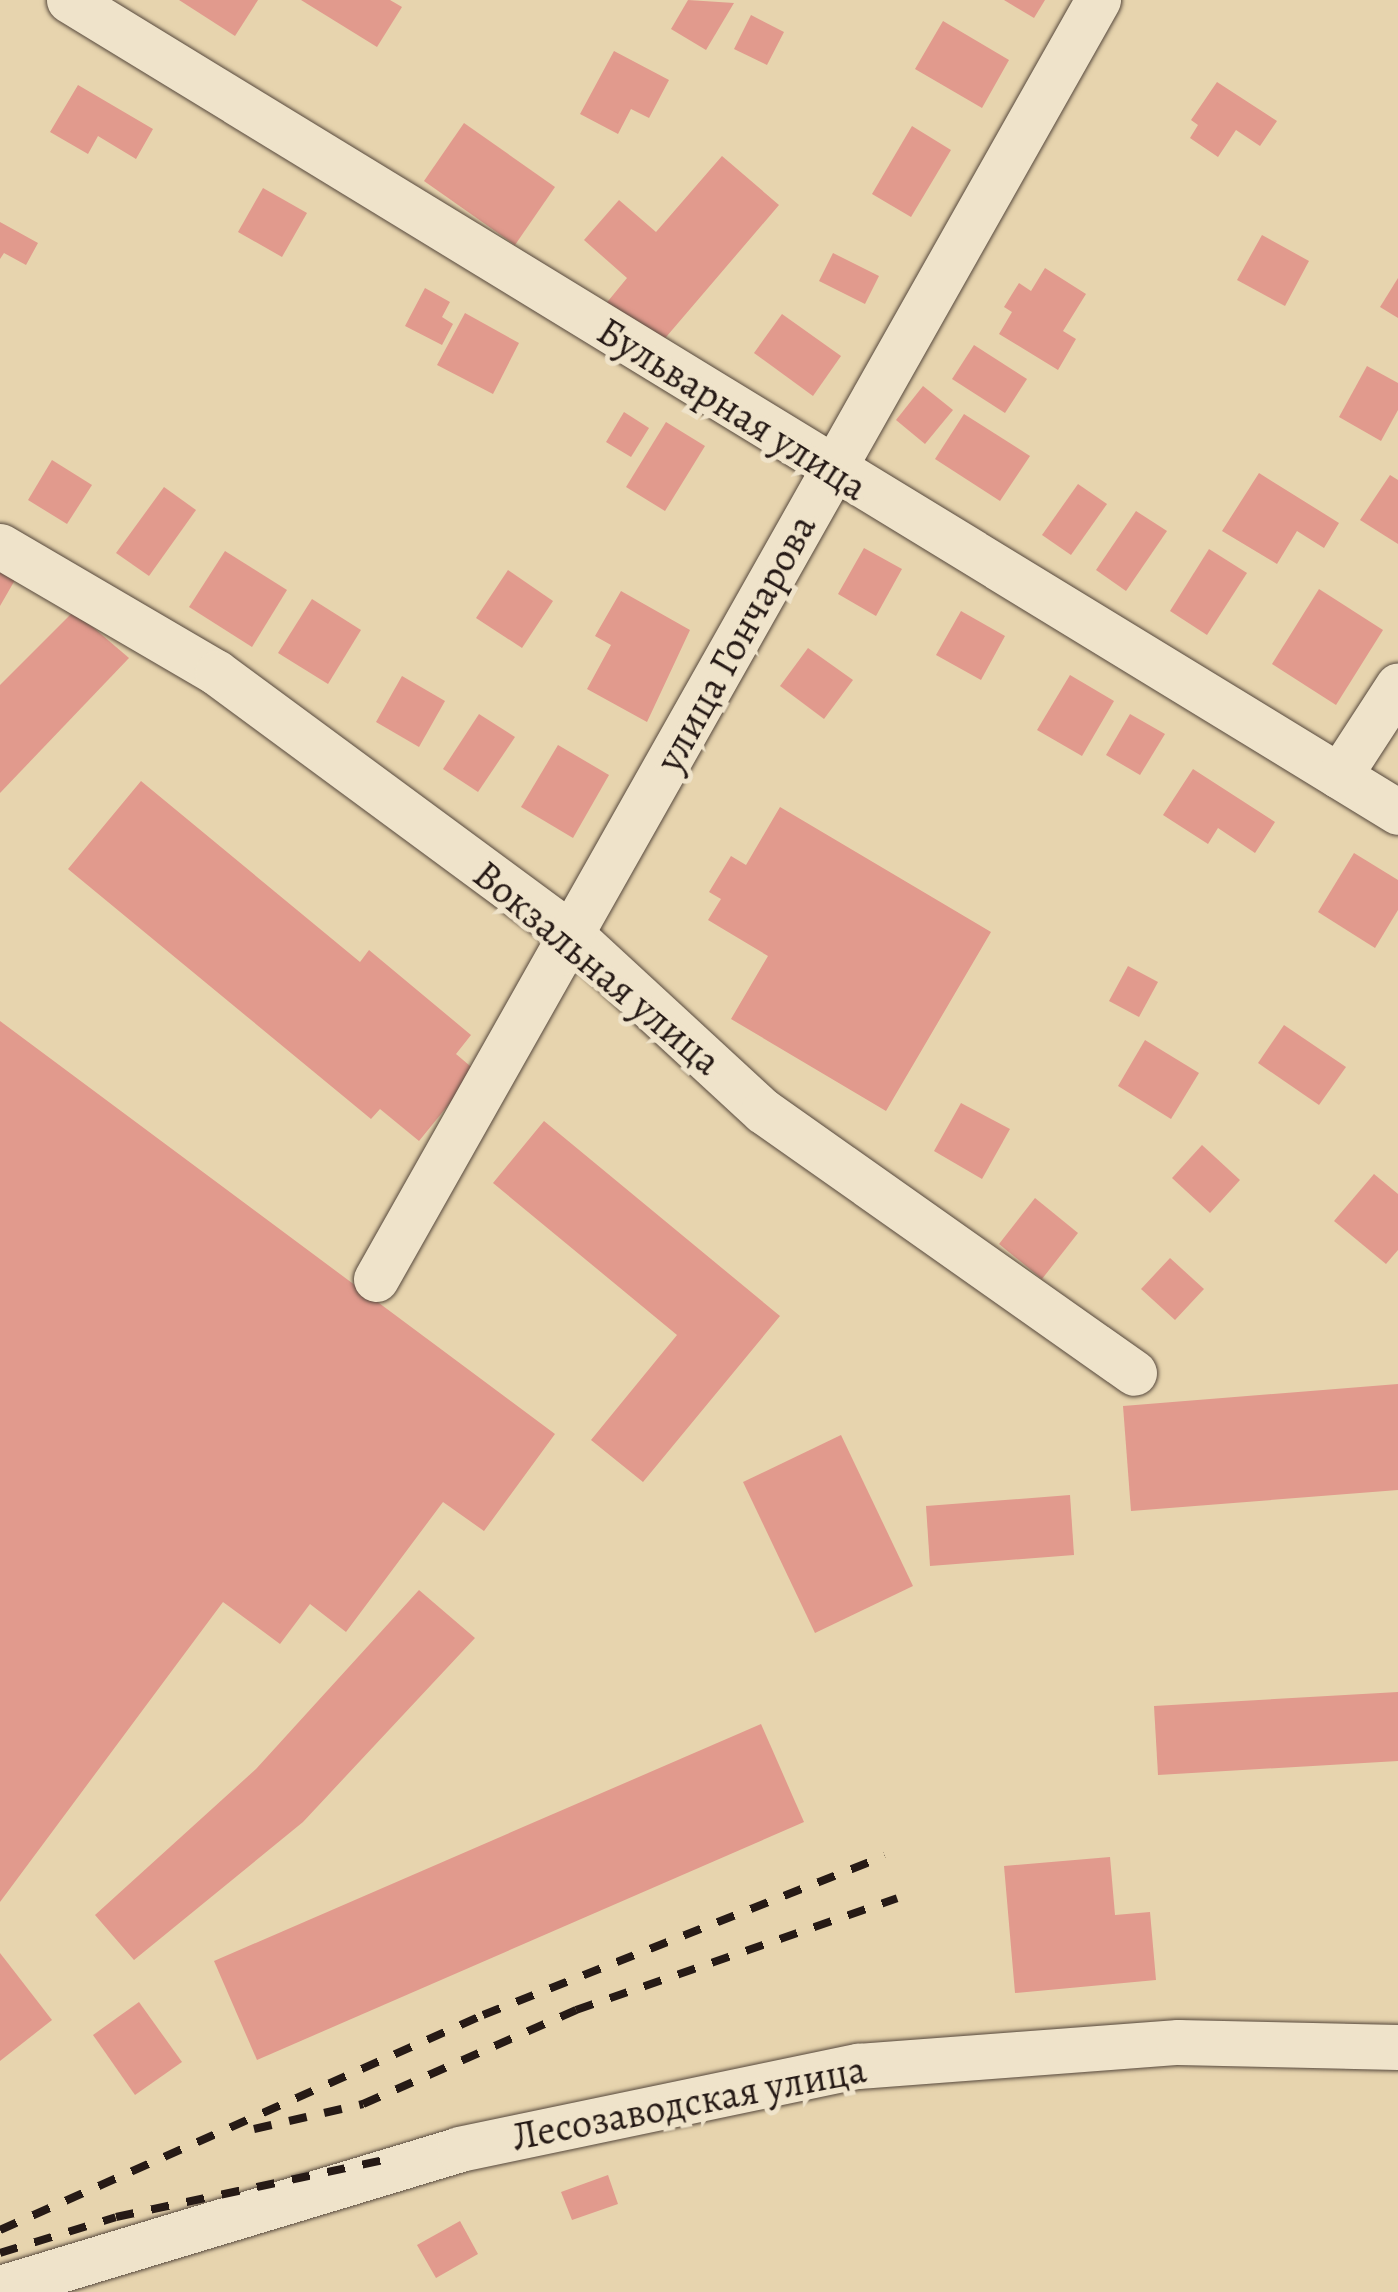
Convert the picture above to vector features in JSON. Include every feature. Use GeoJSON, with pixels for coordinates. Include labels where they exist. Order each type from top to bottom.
{"type":"FeatureCollection","features":[{"type":"Feature","properties":{"kind":"street","name":"Бульварная улица"},"geometry":{"type":"LineString","coordinates":[[69,0],[833,471],[1398,812]]}},
{"type":"Feature","properties":{"kind":"street","name":"улица Гончарова"},"geometry":{"type":"LineString","coordinates":[[376,1279],[1098,0]]}},
{"type":"Feature","properties":{"kind":"street","name":"Вокзальная улица"},"geometry":{"type":"LineString","coordinates":[[0,546],[217,673],[572,935],[763,1112],[1134,1373]]}},
{"type":"Feature","properties":{"kind":"street"},"geometry":{"type":"LineString","coordinates":[[1339,776],[1398,685]]}},
{"type":"Feature","properties":{"kind":"street","name":"Лесозаводская улица"},"geometry":{"type":"LineString","coordinates":[[0,2288],[459,2149],[858,2066],[1178,2042],[1398,2047]]}},
{"type":"Feature","properties":{"kind":"building"},"geometry":{"type":"Polygon","coordinates":[[[179,0],[258,0],[235,36],[179,0]]]}},
{"type":"Feature","properties":{"kind":"building"},"geometry":{"type":"Polygon","coordinates":[[[301,0],[390,0],[402,7],[377,47],[301,0]]]}},
{"type":"Feature","properties":{"kind":"building"},"geometry":{"type":"Polygon","coordinates":[[[688,0],[734,3],[706,50],[671,29],[688,0]]]}},
{"type":"Feature","properties":{"kind":"building"},"geometry":{"type":"Polygon","coordinates":[[[1004,0],[1045,0],[1034,18],[1004,0]]]}},
{"type":"Feature","properties":{"kind":"building"},"geometry":{"type":"Polygon","coordinates":[[[751,15],[784,32],[767,65],[734,49],[751,15]]]}},
{"type":"Feature","properties":{"kind":"building"},"geometry":{"type":"Polygon","coordinates":[[[943,21],[1009,60],[982,108],[915,69],[943,21]]]}},
{"type":"Feature","properties":{"kind":"building"},"geometry":{"type":"Polygon","coordinates":[[[614,51],[669,80],[649,118],[631,109],[618,134],[580,114],[614,51]]]}},
{"type":"Feature","properties":{"kind":"building"},"geometry":{"type":"Polygon","coordinates":[[[1217,82],[1277,121],[1260,146],[1236,130],[1218,157],[1190,138],[1198,125],[1191,120],[1217,82]]]}},
{"type":"Feature","properties":{"kind":"building"},"geometry":{"type":"Polygon","coordinates":[[[78,85],[153,129],[136,159],[98,136],[88,154],[50,132],[78,85]]]}},
{"type":"Feature","properties":{"kind":"building"},"geometry":{"type":"Polygon","coordinates":[[[464,123],[555,187],[515,245],[424,181],[464,123]]]}},
{"type":"Feature","properties":{"kind":"building"},"geometry":{"type":"Polygon","coordinates":[[[912,126],[951,150],[911,217],[872,194],[912,126]]]}},
{"type":"Feature","properties":{"kind":"building"},"geometry":{"type":"Polygon","coordinates":[[[722,156],[779,205],[655,350],[604,306],[627,278],[584,240],[619,200],[656,232],[722,156]]]}},
{"type":"Feature","properties":{"kind":"building"},"geometry":{"type":"Polygon","coordinates":[[[263,188],[307,213],[282,257],[238,232],[263,188]]]}},
{"type":"Feature","properties":{"kind":"building"},"geometry":{"type":"Polygon","coordinates":[[[0,222],[38,243],[26,265],[4,253],[0,259],[0,222]]]}},
{"type":"Feature","properties":{"kind":"building"},"geometry":{"type":"Polygon","coordinates":[[[1262,235],[1309,261],[1285,306],[1237,280],[1262,235]]]}},
{"type":"Feature","properties":{"kind":"building"},"geometry":{"type":"Polygon","coordinates":[[[833,253],[879,276],[865,304],[819,281],[833,253]]]}},
{"type":"Feature","properties":{"kind":"building"},"geometry":{"type":"Polygon","coordinates":[[[1045,268],[1086,294],[1063,331],[1076,339],[1058,370],[999,334],[1012,312],[1004,307],[1019,283],[1031,291],[1045,268]]]}},
{"type":"Feature","properties":{"kind":"building"},"geometry":{"type":"Polygon","coordinates":[[[1398,278],[1398,318],[1380,307],[1398,278]]]}},
{"type":"Feature","properties":{"kind":"building"},"geometry":{"type":"Polygon","coordinates":[[[425,288],[450,302],[442,317],[453,324],[442,345],[405,326],[425,288]]]}},
{"type":"Feature","properties":{"kind":"building"},"geometry":{"type":"Polygon","coordinates":[[[465,313],[519,343],[493,394],[437,365],[465,313]]]}},
{"type":"Feature","properties":{"kind":"building"},"geometry":{"type":"Polygon","coordinates":[[[782,314],[841,356],[813,396],[754,353],[782,314]]]}},
{"type":"Feature","properties":{"kind":"building"},"geometry":{"type":"Polygon","coordinates":[[[974,345],[1027,379],[1005,413],[952,379],[974,345]]]}},
{"type":"Feature","properties":{"kind":"building"},"geometry":{"type":"Polygon","coordinates":[[[1367,366],[1398,383],[1398,410],[1381,441],[1339,417],[1367,366]]]}},
{"type":"Feature","properties":{"kind":"building"},"geometry":{"type":"Polygon","coordinates":[[[923,386],[953,410],[925,444],[896,420],[923,386]]]}},
{"type":"Feature","properties":{"kind":"building"},"geometry":{"type":"Polygon","coordinates":[[[624,412],[649,428],[631,457],[606,442],[624,412]]]}},
{"type":"Feature","properties":{"kind":"building"},"geometry":{"type":"Polygon","coordinates":[[[964,414],[1030,456],[1000,501],[935,459],[964,414]]]}},
{"type":"Feature","properties":{"kind":"building"},"geometry":{"type":"Polygon","coordinates":[[[666,422],[705,446],[665,511],[626,487],[666,422]]]}},
{"type":"Feature","properties":{"kind":"building"},"geometry":{"type":"Polygon","coordinates":[[[52,460],[92,485],[67,524],[28,500],[52,460]]]}},
{"type":"Feature","properties":{"kind":"building"},"geometry":{"type":"Polygon","coordinates":[[[1259,473],[1339,523],[1324,548],[1297,531],[1277,564],[1222,531],[1259,473]]]}},
{"type":"Feature","properties":{"kind":"building"},"geometry":{"type":"Polygon","coordinates":[[[1390,475],[1398,480],[1398,544],[1360,520],[1390,475]]]}},
{"type":"Feature","properties":{"kind":"building"},"geometry":{"type":"Polygon","coordinates":[[[1078,484],[1107,504],[1071,555],[1042,535],[1078,484]]]}},
{"type":"Feature","properties":{"kind":"building"},"geometry":{"type":"Polygon","coordinates":[[[164,487],[196,510],[149,576],[116,553],[164,487]]]}},
{"type":"Feature","properties":{"kind":"building"},"geometry":{"type":"Polygon","coordinates":[[[1136,511],[1167,531],[1126,591],[1096,570],[1136,511]]]}},
{"type":"Feature","properties":{"kind":"building"},"geometry":{"type":"Polygon","coordinates":[[[864,548],[902,569],[876,616],[838,594],[864,548]]]}},
{"type":"Feature","properties":{"kind":"building"},"geometry":{"type":"Polygon","coordinates":[[[1209,549],[1247,573],[1207,635],[1170,611],[1209,549]]]}},
{"type":"Feature","properties":{"kind":"building"},"geometry":{"type":"Polygon","coordinates":[[[225,551],[287,590],[252,647],[189,607],[225,551]]]}},
{"type":"Feature","properties":{"kind":"building"},"geometry":{"type":"Polygon","coordinates":[[[0,561],[19,573],[0,606],[0,561]]]}},
{"type":"Feature","properties":{"kind":"building"},"geometry":{"type":"Polygon","coordinates":[[[508,570],[553,601],[522,648],[476,618],[508,570]]]}},
{"type":"Feature","properties":{"kind":"building"},"geometry":{"type":"Polygon","coordinates":[[[1319,589],[1383,630],[1336,705],[1272,664],[1319,589]]]}},
{"type":"Feature","properties":{"kind":"building"},"geometry":{"type":"Polygon","coordinates":[[[621,591],[690,630],[647,722],[587,689],[611,645],[595,636],[621,591]]]}},
{"type":"Feature","properties":{"kind":"building"},"geometry":{"type":"Polygon","coordinates":[[[312,599],[361,630],[328,684],[278,653],[312,599]]]}},
{"type":"Feature","properties":{"kind":"building"},"geometry":{"type":"Polygon","coordinates":[[[74,611],[129,658],[0,793],[0,685],[74,611]]]}},
{"type":"Feature","properties":{"kind":"building"},"geometry":{"type":"Polygon","coordinates":[[[961,611],[1005,636],[981,680],[936,655],[961,611]]]}},
{"type":"Feature","properties":{"kind":"building"},"geometry":{"type":"Polygon","coordinates":[[[808,648],[853,680],[824,719],[780,686],[808,648]]]}},
{"type":"Feature","properties":{"kind":"building"},"geometry":{"type":"Polygon","coordinates":[[[1070,675],[1114,701],[1082,756],[1037,730],[1070,675]]]}},
{"type":"Feature","properties":{"kind":"building"},"geometry":{"type":"Polygon","coordinates":[[[402,676],[445,701],[419,747],[376,722],[402,676]]]}},
{"type":"Feature","properties":{"kind":"building"},"geometry":{"type":"Polygon","coordinates":[[[479,714],[515,737],[478,792],[443,769],[479,714]]]}},
{"type":"Feature","properties":{"kind":"building"},"geometry":{"type":"Polygon","coordinates":[[[1130,714],[1165,734],[1140,775],[1106,755],[1130,714]]]}},
{"type":"Feature","properties":{"kind":"building"},"geometry":{"type":"Polygon","coordinates":[[[558,745],[609,775],[573,838],[521,807],[558,745]]]}},
{"type":"Feature","properties":{"kind":"building"},"geometry":{"type":"Polygon","coordinates":[[[1193,769],[1275,822],[1255,853],[1218,828],[1208,844],[1163,815],[1193,769]]]}},
{"type":"Feature","properties":{"kind":"building"},"geometry":{"type":"Polygon","coordinates":[[[141,781],[360,962],[369,950],[471,1035],[456,1054],[476,1071],[419,1141],[380,1109],[371,1119],[68,869],[141,781]]]}},
{"type":"Feature","properties":{"kind":"building"},"geometry":{"type":"Polygon","coordinates":[[[780,807],[991,932],[886,1111],[731,1019],[768,956],[708,920],[721,899],[709,892],[731,856],[746,865],[780,807]]]}},
{"type":"Feature","properties":{"kind":"building"},"geometry":{"type":"Polygon","coordinates":[[[1354,853],[1398,880],[1398,910],[1375,948],[1318,912],[1354,853]]]}},
{"type":"Feature","properties":{"kind":"building"},"geometry":{"type":"Polygon","coordinates":[[[1128,966],[1158,982],[1139,1017],[1109,1001],[1128,966]]]}},
{"type":"Feature","properties":{"kind":"building"},"geometry":{"type":"Polygon","coordinates":[[[0,1021],[555,1434],[484,1531],[443,1502],[346,1632],[310,1604],[280,1644],[223,1602],[0,1902],[0,1021]]]}},
{"type":"Feature","properties":{"kind":"building"},"geometry":{"type":"Polygon","coordinates":[[[1284,1025],[1346,1067],[1319,1105],[1258,1063],[1284,1025]]]}},
{"type":"Feature","properties":{"kind":"building"},"geometry":{"type":"Polygon","coordinates":[[[1145,1040],[1199,1073],[1171,1119],[1118,1086],[1145,1040]]]}},
{"type":"Feature","properties":{"kind":"building"},"geometry":{"type":"Polygon","coordinates":[[[961,1103],[1010,1129],[982,1179],[934,1151],[961,1103]]]}},
{"type":"Feature","properties":{"kind":"building"},"geometry":{"type":"Polygon","coordinates":[[[544,1121],[780,1316],[643,1482],[591,1440],[677,1335],[493,1183],[544,1121]]]}},
{"type":"Feature","properties":{"kind":"building"},"geometry":{"type":"Polygon","coordinates":[[[1202,1145],[1240,1180],[1210,1213],[1172,1178],[1202,1145]]]}},
{"type":"Feature","properties":{"kind":"building"},"geometry":{"type":"Polygon","coordinates":[[[1374,1174],[1398,1194],[1398,1250],[1386,1264],[1334,1221],[1374,1174]]]}},
{"type":"Feature","properties":{"kind":"building"},"geometry":{"type":"Polygon","coordinates":[[[1035,1198],[1078,1233],[1042,1279],[999,1244],[1035,1198]]]}},
{"type":"Feature","properties":{"kind":"building"},"geometry":{"type":"Polygon","coordinates":[[[1170,1258],[1204,1289],[1175,1320],[1141,1289],[1170,1258]]]}},
{"type":"Feature","properties":{"kind":"building"},"geometry":{"type":"Polygon","coordinates":[[[1398,1384],[1398,1490],[1131,1511],[1123,1406],[1398,1384]]]}},
{"type":"Feature","properties":{"kind":"building"},"geometry":{"type":"Polygon","coordinates":[[[841,1435],[913,1586],[815,1633],[743,1482],[841,1435]]]}},
{"type":"Feature","properties":{"kind":"building"},"geometry":{"type":"Polygon","coordinates":[[[1070,1495],[1074,1555],[930,1566],[926,1506],[1070,1495]]]}},
{"type":"Feature","properties":{"kind":"building"},"geometry":{"type":"Polygon","coordinates":[[[419,1590],[475,1638],[303,1822],[134,1960],[95,1915],[256,1769],[419,1590]]]}},
{"type":"Feature","properties":{"kind":"building"},"geometry":{"type":"Polygon","coordinates":[[[1398,1692],[1398,1761],[1158,1775],[1154,1706],[1398,1692]]]}},
{"type":"Feature","properties":{"kind":"building"},"geometry":{"type":"Polygon","coordinates":[[[761,1724],[804,1822],[257,2060],[214,1961],[761,1724]]]}},
{"type":"Feature","properties":{"kind":"building"},"geometry":{"type":"Polygon","coordinates":[[[1110,1857],[1115,1915],[1150,1912],[1156,1980],[1015,1993],[1004,1866],[1110,1857]]]}},
{"type":"Feature","properties":{"kind":"building"},"geometry":{"type":"Polygon","coordinates":[[[0,1953],[52,2020],[0,2061],[0,1953]]]}},
{"type":"Feature","properties":{"kind":"building"},"geometry":{"type":"Polygon","coordinates":[[[139,2002],[182,2062],[135,2095],[93,2035],[139,2002]]]}},
{"type":"Feature","properties":{"kind":"building"},"geometry":{"type":"Polygon","coordinates":[[[608,2175],[618,2204],[572,2220],[561,2192],[608,2175]]]}},
{"type":"Feature","properties":{"kind":"building"},"geometry":{"type":"Polygon","coordinates":[[[460,2221],[478,2254],[436,2278],[417,2245],[460,2221]]]}},
{"type":"Feature","properties":{"kind":"railway"},"geometry":{"type":"LineString","coordinates":[[0,2230],[483,2015],[885,1856]]}},
{"type":"Feature","properties":{"kind":"railway"},"geometry":{"type":"LineString","coordinates":[[254,2129],[363,2104],[576,2010],[897,1898]]}},
{"type":"Feature","properties":{"kind":"railway"},"geometry":{"type":"LineString","coordinates":[[0,2253],[116,2217],[394,2158]]}}]}
